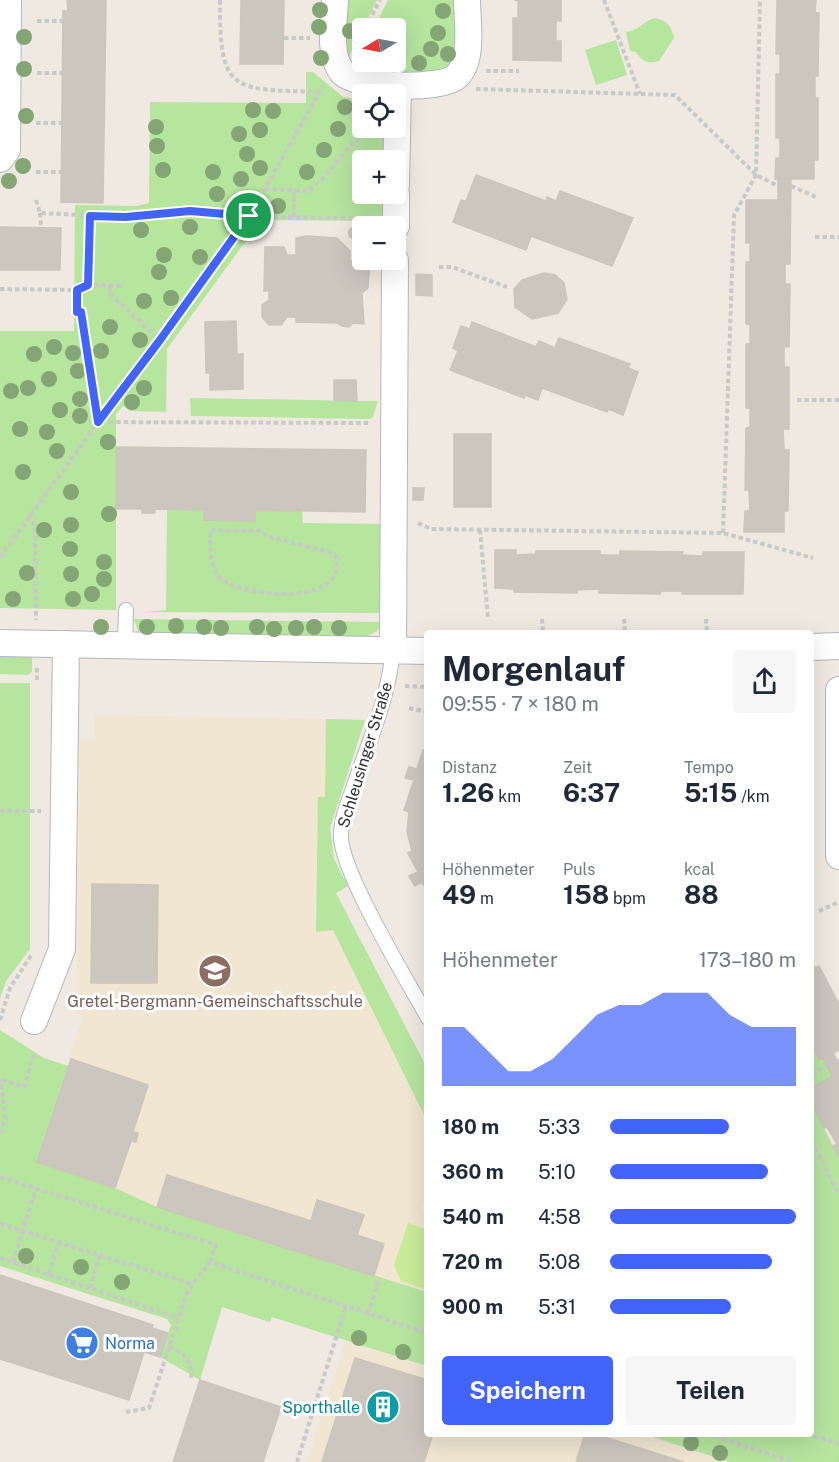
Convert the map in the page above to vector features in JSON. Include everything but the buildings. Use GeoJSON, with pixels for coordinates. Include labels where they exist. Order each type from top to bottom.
{"type":"FeatureCollection","features":[{"type":"Feature","properties":{"kind":"street"},"geometry":{"type":"LineString","coordinates":[[0,159],[7,150],[8,0]]}},
{"type":"Feature","properties":{"kind":"street"},"geometry":{"type":"LineString","coordinates":[[335,0],[334,48],[343,72],[353,80],[398,84],[443,83],[458,75],[467,55],[467,0]]}},
{"type":"Feature","properties":{"kind":"street","name":"Schleusinger Straße"},"geometry":{"type":"LineString","coordinates":[[393,651],[395,270]]}},
{"type":"Feature","properties":{"kind":"street"},"geometry":{"type":"LineString","coordinates":[[0,642],[424,651]]}},
{"type":"Feature","properties":{"kind":"street"},"geometry":{"type":"LineString","coordinates":[[34,1021],[62,949],[66,644]]}},
{"type":"Feature","properties":{"kind":"street"},"geometry":{"type":"LineString","coordinates":[[814,647],[839,646]]}},
{"type":"Feature","properties":{"kind":"street"},"geometry":{"type":"LineString","coordinates":[[839,690],[839,856]]}},
{"type":"Feature","properties":{"kind":"lane"},"geometry":{"type":"LineString","coordinates":[[125,645],[126,610]]}},
{"type":"Feature","properties":{"kind":"lane","name":"Schleusinger Straße"},"geometry":{"type":"LineString","coordinates":[[393,651],[389,685],[345,813],[341,835],[343,854],[424,1010]]}},
{"type":"Feature","properties":{"kind":"path"},"geometry":{"type":"LineString","coordinates":[[220,0],[222,57],[240,84],[256,90],[320,92]]}},
{"type":"Feature","properties":{"kind":"path"},"geometry":{"type":"LineString","coordinates":[[370,18],[380,0]]}},
{"type":"Feature","properties":{"kind":"path"},"geometry":{"type":"LineString","coordinates":[[604,0],[640,93]]}},
{"type":"Feature","properties":{"kind":"path"},"geometry":{"type":"LineString","coordinates":[[723,532],[734,215],[756,175],[760,0]]}},
{"type":"Feature","properties":{"kind":"path"},"geometry":{"type":"LineString","coordinates":[[37,21],[63,21]]}},
{"type":"Feature","properties":{"kind":"path"},"geometry":{"type":"LineString","coordinates":[[284,38],[311,38]]}},
{"type":"Feature","properties":{"kind":"path"},"geometry":{"type":"LineString","coordinates":[[486,71],[519,71]]}},
{"type":"Feature","properties":{"kind":"path"},"geometry":{"type":"LineString","coordinates":[[37,73],[63,73]]}},
{"type":"Feature","properties":{"kind":"path"},"geometry":{"type":"LineString","coordinates":[[0,557],[28,515],[160,340],[249,216],[325,83],[333,88]]}},
{"type":"Feature","properties":{"kind":"path"},"geometry":{"type":"LineString","coordinates":[[472,88],[675,95],[756,175],[778,186]]}},
{"type":"Feature","properties":{"kind":"path"},"geometry":{"type":"LineString","coordinates":[[36,123],[62,123]]}},
{"type":"Feature","properties":{"kind":"path"},"geometry":{"type":"LineString","coordinates":[[265,189],[294,192],[307,191],[315,187],[360,138]]}},
{"type":"Feature","properties":{"kind":"path"},"geometry":{"type":"LineString","coordinates":[[36,172],[61,172]]}},
{"type":"Feature","properties":{"kind":"path"},"geometry":{"type":"LineString","coordinates":[[791,186],[816,198]]}},
{"type":"Feature","properties":{"kind":"path"},"geometry":{"type":"LineString","coordinates":[[294,192],[294,217]]}},
{"type":"Feature","properties":{"kind":"path"},"geometry":{"type":"LineString","coordinates":[[36,200],[41,228]]}},
{"type":"Feature","properties":{"kind":"path"},"geometry":{"type":"LineString","coordinates":[[40,213],[126,217],[190,211],[352,221]]}},
{"type":"Feature","properties":{"kind":"path"},"geometry":{"type":"LineString","coordinates":[[88,285],[90,216]]}},
{"type":"Feature","properties":{"kind":"path"},"geometry":{"type":"LineString","coordinates":[[815,237],[839,237]]}},
{"type":"Feature","properties":{"kind":"path"},"geometry":{"type":"LineString","coordinates":[[439,267],[452,267],[507,287]]}},
{"type":"Feature","properties":{"kind":"path"},"geometry":{"type":"LineString","coordinates":[[0,289],[77,290],[88,285],[123,286]]}},
{"type":"Feature","properties":{"kind":"path"},"geometry":{"type":"LineString","coordinates":[[110,286],[110,294],[160,340]]}},
{"type":"Feature","properties":{"kind":"path"},"geometry":{"type":"LineString","coordinates":[[77,290],[77,312],[81,312],[98,422]]}},
{"type":"Feature","properties":{"kind":"path"},"geometry":{"type":"LineString","coordinates":[[797,400],[839,400]]}},
{"type":"Feature","properties":{"kind":"path"},"geometry":{"type":"LineString","coordinates":[[98,422],[393,424]]}},
{"type":"Feature","properties":{"kind":"path"},"geometry":{"type":"LineString","coordinates":[[28,515],[35,526],[36,614]]}},
{"type":"Feature","properties":{"kind":"path"},"geometry":{"type":"LineString","coordinates":[[418,523],[430,529],[723,532],[813,558]]}},
{"type":"Feature","properties":{"kind":"path"},"geometry":{"type":"LineString","coordinates":[[211,530],[260,531],[267,536],[328,552],[336,557],[337,576],[330,584],[315,590],[293,594],[251,589],[227,583],[218,576],[209,542],[211,530]]}},
{"type":"Feature","properties":{"kind":"path"},"geometry":{"type":"LineString","coordinates":[[480,530],[488,618]]}},
{"type":"Feature","properties":{"kind":"path"},"geometry":{"type":"LineString","coordinates":[[542,619],[543,630]]}},
{"type":"Feature","properties":{"kind":"path"},"geometry":{"type":"LineString","coordinates":[[624,619],[625,630]]}},
{"type":"Feature","properties":{"kind":"path"},"geometry":{"type":"LineString","coordinates":[[706,619],[707,630]]}},
{"type":"Feature","properties":{"kind":"path"},"geometry":{"type":"LineString","coordinates":[[389,685],[424,687]]}},
{"type":"Feature","properties":{"kind":"path"},"geometry":{"type":"LineString","coordinates":[[409,708],[424,711]]}},
{"type":"Feature","properties":{"kind":"path"},"geometry":{"type":"LineString","coordinates":[[0,811],[63,812]]}},
{"type":"Feature","properties":{"kind":"path"},"geometry":{"type":"LineString","coordinates":[[819,911],[839,902]]}},
{"type":"Feature","properties":{"kind":"path"},"geometry":{"type":"LineString","coordinates":[[0,1020],[10,988],[36,948]]}},
{"type":"Feature","properties":{"kind":"path"},"geometry":{"type":"LineString","coordinates":[[0,1133],[5,1118],[1,1079],[24,1087],[34,1054]]}},
{"type":"Feature","properties":{"kind":"path"},"geometry":{"type":"LineString","coordinates":[[814,1074],[827,1065]]}},
{"type":"Feature","properties":{"kind":"path"},"geometry":{"type":"LineString","coordinates":[[814,1145],[839,1195]]}},
{"type":"Feature","properties":{"kind":"path"},"geometry":{"type":"LineString","coordinates":[[0,1177],[216,1245],[210,1262],[192,1284],[178,1318],[149,1407],[126,1412]]}},
{"type":"Feature","properties":{"kind":"path"},"geometry":{"type":"LineString","coordinates":[[13,1262],[36,1188]]}},
{"type":"Feature","properties":{"kind":"path"},"geometry":{"type":"LineString","coordinates":[[0,1224],[192,1284]]}},
{"type":"Feature","properties":{"kind":"path"},"geometry":{"type":"LineString","coordinates":[[49,1274],[59,1242]]}},
{"type":"Feature","properties":{"kind":"path"},"geometry":{"type":"LineString","coordinates":[[90,1288],[100,1255]]}},
{"type":"Feature","properties":{"kind":"path"},"geometry":{"type":"LineString","coordinates":[[0,1258],[178,1318]]}},
{"type":"Feature","properties":{"kind":"path"},"geometry":{"type":"LineString","coordinates":[[210,1262],[424,1332]]}},
{"type":"Feature","properties":{"kind":"path"},"geometry":{"type":"LineString","coordinates":[[368,1314],[379,1278]]}},
{"type":"Feature","properties":{"kind":"path"},"geometry":{"type":"LineString","coordinates":[[297,1462],[346,1306]]}},
{"type":"Feature","properties":{"kind":"path"},"geometry":{"type":"LineString","coordinates":[[169,1347],[179,1350],[187,1359],[192,1370],[191,1378]]}},
{"type":"Feature","properties":{"kind":"path"},"geometry":{"type":"LineString","coordinates":[[814,1436],[839,1444]]}},
{"type":"Feature","properties":{"kind":"path"},"geometry":{"type":"LineString","coordinates":[[717,1437],[792,1462]]}},
{"type":"Feature","properties":{"kind":"shaded area","name":"Gretel-Bergmann-Gemeinschaftsschule"},"geometry":{"type":"Polygon","coordinates":[[[95,715],[326,719],[325,797],[319,797],[316,931],[333,930],[424,1115],[424,1199],[421,1210],[424,1211],[424,1291],[157,1207],[115,1188],[37,1162],[82,1018],[77,1010],[80,739],[95,739],[95,715]]]}},
{"type":"Feature","properties":{"kind":"shaded area"},"geometry":{"type":"Polygon","coordinates":[[[346,1340],[424,1365],[424,1437],[652,1437],[730,1462],[307,1462],[346,1340]]]}},
{"type":"Feature","properties":{"kind":"green space"},"geometry":{"type":"Polygon","coordinates":[[[342,0],[377,0],[368,18],[352,18],[352,50],[345,64],[342,0]]]}},
{"type":"Feature","properties":{"kind":"green space"},"geometry":{"type":"Polygon","coordinates":[[[388,0],[458,0],[459,41],[454,59],[441,75],[352,72],[406,72],[406,18],[379,18],[388,0]]]}},
{"type":"Feature","properties":{"kind":"green space"},"geometry":{"type":"Polygon","coordinates":[[[655,18],[668,24],[674,38],[659,61],[648,62],[636,52],[630,51],[626,32],[655,18]]]}},
{"type":"Feature","properties":{"kind":"green space"},"geometry":{"type":"Polygon","coordinates":[[[616,40],[627,75],[596,85],[585,50],[616,40]]]}},
{"type":"Feature","properties":{"kind":"green space"},"geometry":{"type":"Polygon","coordinates":[[[306,72],[313,72],[343,97],[352,98],[352,138],[383,138],[383,150],[352,150],[352,204],[382,204],[382,216],[352,216],[352,221],[261,220],[167,349],[166,412],[131,411],[123,406],[116,414],[116,610],[0,608],[0,331],[74,331],[75,205],[137,206],[149,203],[150,102],[306,103],[306,72]]]}},
{"type":"Feature","properties":{"kind":"green space"},"geometry":{"type":"Polygon","coordinates":[[[190,398],[378,401],[373,417],[370,419],[191,416],[190,398]]]}},
{"type":"Feature","properties":{"kind":"green space"},"geometry":{"type":"Polygon","coordinates":[[[167,509],[204,510],[204,520],[254,521],[255,510],[302,511],[303,523],[380,524],[386,542],[386,613],[147,612],[166,610],[167,509]]]}},
{"type":"Feature","properties":{"kind":"green space"},"geometry":{"type":"Polygon","coordinates":[[[134,619],[385,622],[377,631],[365,637],[139,634],[134,619]]]}},
{"type":"Feature","properties":{"kind":"green space"},"geometry":{"type":"Polygon","coordinates":[[[0,653],[32,654],[32,672],[28,675],[0,674],[0,653]]]}},
{"type":"Feature","properties":{"kind":"green space"},"geometry":{"type":"Polygon","coordinates":[[[0,683],[30,683],[30,949],[6,981],[0,998],[0,683]]]}},
{"type":"Feature","properties":{"kind":"green space"},"geometry":{"type":"Polygon","coordinates":[[[326,719],[365,720],[330,828],[334,859],[348,886],[336,893],[424,1062],[424,1115],[333,930],[316,932],[318,797],[325,797],[326,719]]]}},
{"type":"Feature","properties":{"kind":"green space"},"geometry":{"type":"Polygon","coordinates":[[[0,1030],[44,1058],[68,1066],[38,1162],[115,1188],[157,1207],[424,1291],[424,1365],[272,1317],[270,1322],[222,1307],[200,1380],[160,1357],[171,1325],[167,1319],[0,1266],[0,1030]]]}},
{"type":"Feature","properties":{"kind":"green space"},"geometry":{"type":"Polygon","coordinates":[[[814,1049],[819,1059],[823,1058],[832,1076],[814,1086],[814,1049]]]}},
{"type":"Feature","properties":{"kind":"green space"},"geometry":{"type":"Polygon","coordinates":[[[814,1108],[839,1158],[839,1462],[730,1462],[652,1437],[814,1437],[814,1108]]]}},
{"type":"Feature","properties":{"kind":"green space"},"geometry":{"type":"Polygon","coordinates":[[[408,1223],[424,1229],[424,1289],[401,1281],[394,1265],[408,1223]]]}},
{"type":"Feature","properties":{"kind":"place","name":"Gretel-Bergmann-Gemeinschaftsschule"},"geometry":{"type":"Point","coordinates":[215,971]}},
{"type":"Feature","properties":{"kind":"place","name":"Norma"},"geometry":{"type":"Point","coordinates":[82,1343]}},
{"type":"Feature","properties":{"kind":"place","name":"Sporthalle"},"geometry":{"type":"Point","coordinates":[383,1407]}},
{"type":"Feature","properties":{"kind":"route"},"geometry":{"type":"LineString","coordinates":[[190,211],[249,216],[98,422],[81,312],[77,312],[77,290],[88,285],[90,216],[126,217],[190,211]]}}]}
